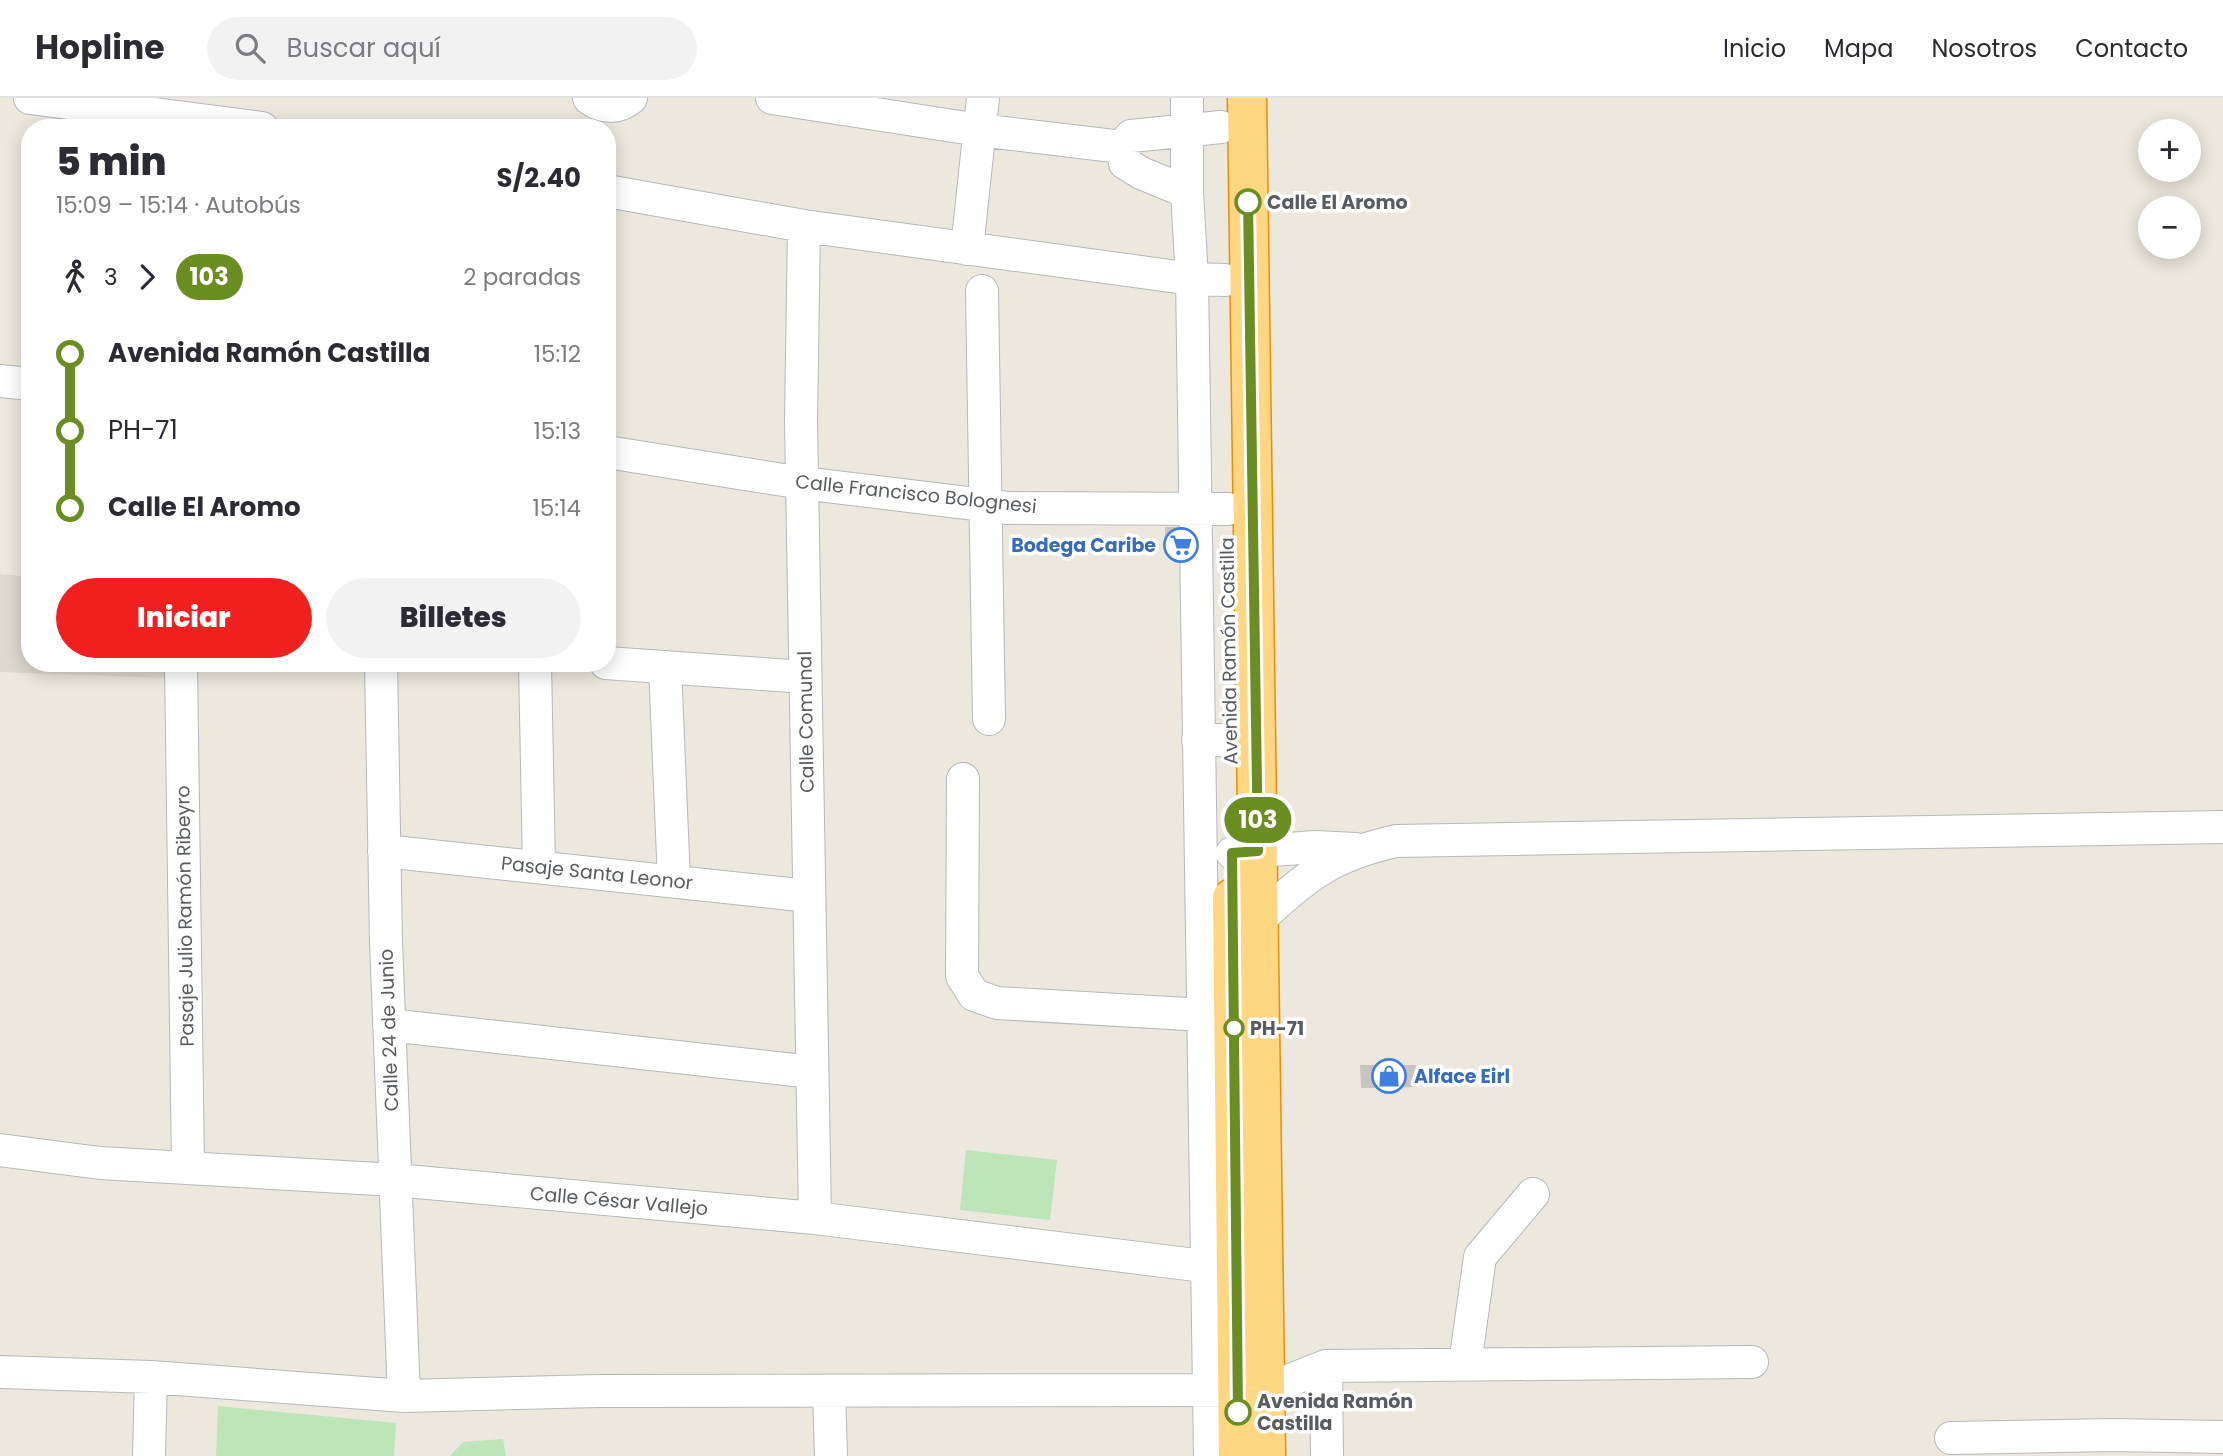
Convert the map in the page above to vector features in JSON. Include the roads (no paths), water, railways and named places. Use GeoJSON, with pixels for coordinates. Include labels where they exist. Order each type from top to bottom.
{"type":"FeatureCollection","features":[{"type":"Feature","properties":{"kind":"highway","name":"Avenida Ramón Castilla"},"geometry":{"type":"LineString","coordinates":[[1247,98],[1245,852],[1218,1016],[1221,1268],[1237,1390],[1266,1456]]}},
{"type":"Feature","properties":{"kind":"highway","name":"Avenida Ramón Castilla"},"geometry":{"type":"LineString","coordinates":[[1209,118],[1208,280],[1214,740],[1245,852],[1259,920],[1237,1390],[1238,1456]]}},
{"type":"Feature","properties":{"kind":"street"},"geometry":{"type":"LineString","coordinates":[[30,98],[192,119]]}},
{"type":"Feature","properties":{"kind":"street"},"geometry":{"type":"LineString","coordinates":[[589,98],[600,105],[609,106],[619,105],[631,98]]}},
{"type":"Feature","properties":{"kind":"street"},"geometry":{"type":"LineString","coordinates":[[772,98],[902,108],[979,130],[1122,147]]}},
{"type":"Feature","properties":{"kind":"street"},"geometry":{"type":"LineString","coordinates":[[967,249],[983,98]]}},
{"type":"Feature","properties":{"kind":"street"},"geometry":{"type":"LineString","coordinates":[[1187,98],[1209,118]]}},
{"type":"Feature","properties":{"kind":"street"},"geometry":{"type":"LineString","coordinates":[[1187,191],[1141,173],[1125,163],[1122,147],[1131,136],[1209,118]]}},
{"type":"Feature","properties":{"kind":"street"},"geometry":{"type":"LineString","coordinates":[[616,193],[804,226],[1208,280],[1187,191],[1209,118]]}},
{"type":"Feature","properties":{"kind":"street","name":"Calle Comunal"},"geometry":{"type":"LineString","coordinates":[[804,226],[802,483],[815,1219]]}},
{"type":"Feature","properties":{"kind":"street"},"geometry":{"type":"LineString","coordinates":[[982,291],[989,719]]}},
{"type":"Feature","properties":{"kind":"street"},"geometry":{"type":"LineString","coordinates":[[0,381],[21,383]]}},
{"type":"Feature","properties":{"kind":"street","name":"Calle Francisco Bolognesi"},"geometry":{"type":"LineString","coordinates":[[616,453],[802,483],[1008,508],[1211,510]]}},
{"type":"Feature","properties":{"kind":"street"},"geometry":{"type":"LineString","coordinates":[[616,664],[805,677]]}},
{"type":"Feature","properties":{"kind":"street"},"geometry":{"type":"LineString","coordinates":[[665,667],[674,881]]}},
{"type":"Feature","properties":{"kind":"street","name":"Pasaje Julio Ramón Ribeyro"},"geometry":{"type":"LineString","coordinates":[[181,672],[188,1168]]}},
{"type":"Feature","properties":{"kind":"street","name":"Calle 24 de Junio"},"geometry":{"type":"LineString","coordinates":[[381,672],[389,1025],[404,1396]]}},
{"type":"Feature","properties":{"kind":"street"},"geometry":{"type":"LineString","coordinates":[[536,672],[539,867]]}},
{"type":"Feature","properties":{"kind":"street"},"geometry":{"type":"LineString","coordinates":[[963,779],[962,976],[974,995],[997,1003],[1218,1016],[1214,740]]}},
{"type":"Feature","properties":{"kind":"street"},"geometry":{"type":"LineString","coordinates":[[1259,920],[1290,890],[1316,871],[1361,849],[1396,841],[2223,827]]}},
{"type":"Feature","properties":{"kind":"street"},"geometry":{"type":"LineString","coordinates":[[1245,852],[1315,847],[1361,849]]}},
{"type":"Feature","properties":{"kind":"street","name":"Pasaje Santa Leonor"},"geometry":{"type":"LineString","coordinates":[[384,851],[809,896]]}},
{"type":"Feature","properties":{"kind":"street"},"geometry":{"type":"LineString","coordinates":[[389,1025],[812,1072]]}},
{"type":"Feature","properties":{"kind":"street","name":"Calle César Vallejo"},"geometry":{"type":"LineString","coordinates":[[0,1150],[100,1163],[395,1180],[815,1219],[1221,1268]]}},
{"type":"Feature","properties":{"kind":"street"},"geometry":{"type":"LineString","coordinates":[[1465,1364],[1480,1257],[1533,1194]]}},
{"type":"Feature","properties":{"kind":"street"},"geometry":{"type":"LineString","coordinates":[[0,1372],[151,1377],[404,1396],[599,1391],[1237,1390],[1325,1366],[1752,1362]]}},
{"type":"Feature","properties":{"kind":"street"},"geometry":{"type":"LineString","coordinates":[[1325,1366],[1327,1456]]}},
{"type":"Feature","properties":{"kind":"street"},"geometry":{"type":"LineString","coordinates":[[149,1456],[151,1377]]}},
{"type":"Feature","properties":{"kind":"street"},"geometry":{"type":"LineString","coordinates":[[1210,1456],[1237,1390]]}},
{"type":"Feature","properties":{"kind":"street"},"geometry":{"type":"LineString","coordinates":[[829,1391],[831,1456]]}},
{"type":"Feature","properties":{"kind":"street"},"geometry":{"type":"LineString","coordinates":[[1951,1438],[2113,1446],[2223,1437]]}},
{"type":"Feature","properties":{"kind":"place","name":"Calle El Aromo"},"geometry":{"type":"Point","coordinates":[1248,202]}},
{"type":"Feature","properties":{"kind":"place","name":"Bodega Caribe"},"geometry":{"type":"Point","coordinates":[1181,545]}},
{"type":"Feature","properties":{"kind":"place","name":"PH-71"},"geometry":{"type":"Point","coordinates":[1234,1028]}},
{"type":"Feature","properties":{"kind":"place","name":"Alface Eirl"},"geometry":{"type":"Point","coordinates":[1389,1076]}},
{"type":"Feature","properties":{"kind":"place","name":"Avenida Ramón Castilla"},"geometry":{"type":"Point","coordinates":[1238,1412]}}]}
